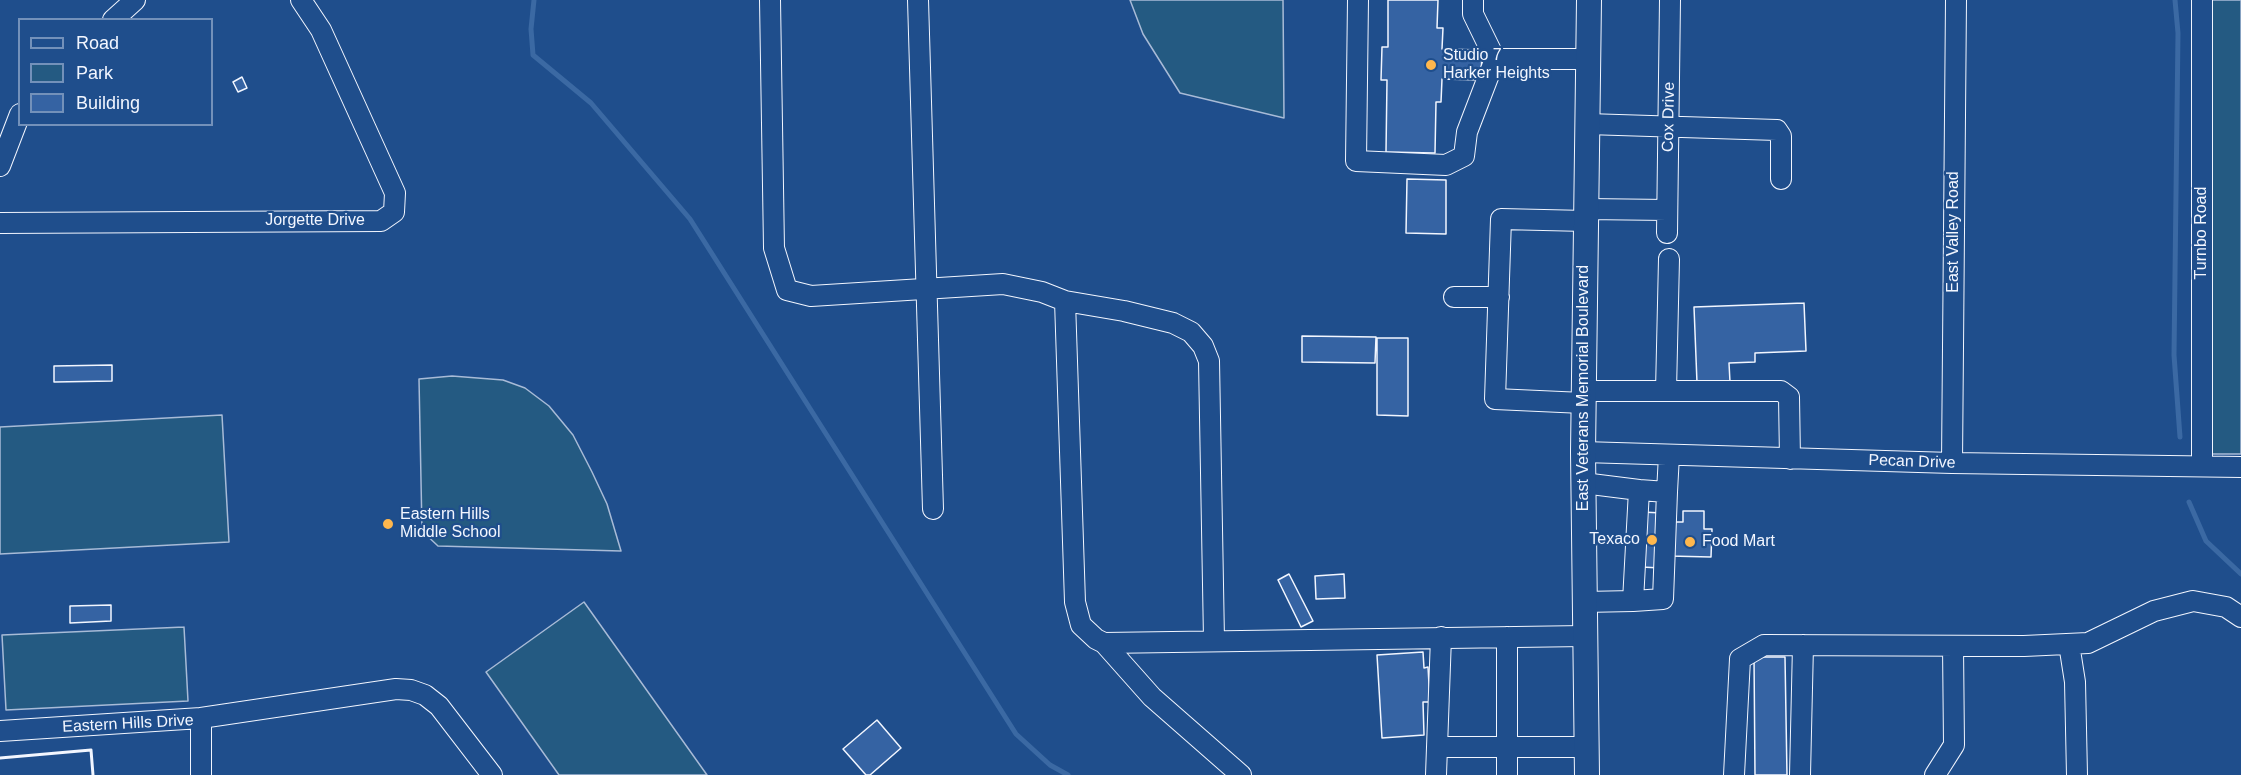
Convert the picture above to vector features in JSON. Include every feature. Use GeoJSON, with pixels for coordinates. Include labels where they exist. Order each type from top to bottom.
{"type":"FeatureCollection","features":[{"type":"Feature","properties":{"kind":"main road","name":"East Veterans Memorial Boulevard"},"geometry":{"type":"LineString","coordinates":[[1587,775],[1583,452],[1589,0]]}},
{"type":"Feature","properties":{"kind":"street"},"geometry":{"type":"LineString","coordinates":[[115,18],[135,0]]}},
{"type":"Feature","properties":{"kind":"street","name":"Jorgette Drive"},"geometry":{"type":"LineString","coordinates":[[0,223],[381,221],[394,212],[395,193],[321,30],[301,0]]}},
{"type":"Feature","properties":{"kind":"street"},"geometry":{"type":"LineString","coordinates":[[770,0],[774,248],[788,290],[811,296],[1003,284],[1042,292],[1065,301],[1124,310],[1173,323],[1191,332],[1203,346],[1209,361],[1214,640]]}},
{"type":"Feature","properties":{"kind":"street"},"geometry":{"type":"LineString","coordinates":[[918,0],[933,509]]}},
{"type":"Feature","properties":{"kind":"street"},"geometry":{"type":"LineString","coordinates":[[1358,0],[1356,161],[1446,165],[1464,156],[1467,132],[1495,60],[1473,14],[1473,0]]}},
{"type":"Feature","properties":{"kind":"street","name":"Cox Drive"},"geometry":{"type":"LineString","coordinates":[[1667,233],[1670,0]]}},
{"type":"Feature","properties":{"kind":"street","name":"East Valley Road"},"geometry":{"type":"LineString","coordinates":[[1952,463],[1956,0]]}},
{"type":"Feature","properties":{"kind":"street","name":"Turnbo Road"},"geometry":{"type":"LineString","coordinates":[[2202,0],[2202,466]]}},
{"type":"Feature","properties":{"kind":"street"},"geometry":{"type":"LineString","coordinates":[[1495,60],[1588,59]]}},
{"type":"Feature","properties":{"kind":"street"},"geometry":{"type":"LineString","coordinates":[[0,166],[18,119]]}},
{"type":"Feature","properties":{"kind":"street"},"geometry":{"type":"LineString","coordinates":[[1587,124],[1777,130],[1781,136],[1781,179]]}},
{"type":"Feature","properties":{"kind":"street"},"geometry":{"type":"LineString","coordinates":[[1667,210],[1502,219],[1495,399],[1584,397],[1666,391],[1781,391],[1789,397],[1790,459]]}},
{"type":"Feature","properties":{"kind":"street"},"geometry":{"type":"LineString","coordinates":[[1666,391],[1669,259]]}},
{"type":"Feature","properties":{"kind":"street"},"geometry":{"type":"LineString","coordinates":[[1454,297],[1499,297]]}},
{"type":"Feature","properties":{"kind":"street"},"geometry":{"type":"LineString","coordinates":[[1065,301],[1075,602],[1082,625],[1095,639],[1104,643],[1152,697],[1241,775]]}},
{"type":"Feature","properties":{"kind":"street","name":"Pecan Drive"},"geometry":{"type":"LineString","coordinates":[[1583,452],[1952,463],[2241,466]]}},
{"type":"Feature","properties":{"kind":"street"},"geometry":{"type":"LineString","coordinates":[[1584,602],[1663,599],[1669,455]]}},
{"type":"Feature","properties":{"kind":"street"},"geometry":{"type":"LineString","coordinates":[[1583,483],[1667,492]]}},
{"type":"Feature","properties":{"kind":"street"},"geometry":{"type":"LineString","coordinates":[[1633,601],[1639,490]]}},
{"type":"Feature","properties":{"kind":"street"},"geometry":{"type":"LineString","coordinates":[[1734,775],[1740,659],[1764,645],[1953,646],[2088,643],[2154,611],[2193,601],[2226,607],[2241,617]]}},
{"type":"Feature","properties":{"kind":"street"},"geometry":{"type":"LineString","coordinates":[[1104,643],[1584,636]]}},
{"type":"Feature","properties":{"kind":"street"},"geometry":{"type":"LineString","coordinates":[[1436,775],[1441,637]]}},
{"type":"Feature","properties":{"kind":"street"},"geometry":{"type":"LineString","coordinates":[[1507,637],[1507,775]]}},
{"type":"Feature","properties":{"kind":"street"},"geometry":{"type":"LineString","coordinates":[[2069,644],[2075,682],[2077,775]]}},
{"type":"Feature","properties":{"kind":"street"},"geometry":{"type":"LineString","coordinates":[[1800,775],[1803,645]]}},
{"type":"Feature","properties":{"kind":"street"},"geometry":{"type":"LineString","coordinates":[[1935,775],[1953,745],[1953,646]]}},
{"type":"Feature","properties":{"kind":"street"},"geometry":{"type":"LineString","coordinates":[[201,718],[396,689],[411,690],[425,695],[439,706],[492,775]]}},
{"type":"Feature","properties":{"kind":"street","name":"Eastern Hills Drive"},"geometry":{"type":"LineString","coordinates":[[0,731],[201,718],[201,775]]}},
{"type":"Feature","properties":{"kind":"street"},"geometry":{"type":"LineString","coordinates":[[1437,747],[1587,747]]}},
{"type":"Feature","properties":{"kind":"green space"},"geometry":{"type":"Polygon","coordinates":[[[1130,0],[1283,0],[1284,118],[1180,93],[1143,34],[1130,0]]]}},
{"type":"Feature","properties":{"kind":"green space"},"geometry":{"type":"Polygon","coordinates":[[[2211,0],[2241,0],[2241,454],[2212,454],[2211,0]]]}},
{"type":"Feature","properties":{"kind":"green space"},"geometry":{"type":"Polygon","coordinates":[[[452,376],[503,380],[525,388],[549,406],[573,435],[592,472],[607,504],[621,551],[438,546],[422,531],[419,379],[452,376]]]}},
{"type":"Feature","properties":{"kind":"green space"},"geometry":{"type":"Polygon","coordinates":[[[222,415],[229,542],[0,554],[0,427],[222,415]]]}},
{"type":"Feature","properties":{"kind":"green space"},"geometry":{"type":"Polygon","coordinates":[[[584,602],[707,775],[559,775],[486,672],[584,602]]]}},
{"type":"Feature","properties":{"kind":"green space"},"geometry":{"type":"Polygon","coordinates":[[[184,627],[188,701],[6,710],[2,635],[184,627]]]}},
{"type":"Feature","properties":{"kind":"building","name":"Studio 7 Harker Heights"},"geometry":{"type":"Polygon","coordinates":[[[1388,0],[1438,0],[1437,28],[1443,28],[1442,49],[1482,50],[1481,80],[1442,79],[1441,102],[1436,102],[1435,153],[1386,152],[1387,80],[1381,80],[1382,47],[1388,47],[1388,0]]]}},
{"type":"Feature","properties":{"kind":"building"},"geometry":{"type":"Polygon","coordinates":[[[242,77],[247,88],[238,92],[233,82],[242,77]]]}},
{"type":"Feature","properties":{"kind":"building"},"geometry":{"type":"Polygon","coordinates":[[[1407,179],[1446,180],[1446,234],[1406,233],[1407,179]]]}},
{"type":"Feature","properties":{"kind":"building"},"geometry":{"type":"Polygon","coordinates":[[[1804,303],[1806,351],[1755,353],[1755,362],[1729,363],[1730,382],[1697,383],[1694,307],[1804,303]]]}},
{"type":"Feature","properties":{"kind":"building"},"geometry":{"type":"Polygon","coordinates":[[[1302,336],[1376,337],[1375,363],[1302,362],[1302,336]]]}},
{"type":"Feature","properties":{"kind":"building"},"geometry":{"type":"Polygon","coordinates":[[[1377,338],[1408,338],[1408,416],[1377,415],[1377,338]]]}},
{"type":"Feature","properties":{"kind":"building"},"geometry":{"type":"Polygon","coordinates":[[[112,365],[112,381],[54,382],[54,366],[112,365]]]}},
{"type":"Feature","properties":{"kind":"building","name":"Food Mart"},"geometry":{"type":"Polygon","coordinates":[[[1683,511],[1704,511],[1704,529],[1712,529],[1711,557],[1669,556],[1669,522],[1683,522],[1683,511]]]}},
{"type":"Feature","properties":{"kind":"building","name":"Texaco"},"geometry":{"type":"Polygon","coordinates":[[[1642,512],[1662,513],[1661,568],[1641,567],[1642,512]]]}},
{"type":"Feature","properties":{"kind":"building"},"geometry":{"type":"Polygon","coordinates":[[[1289,574],[1313,621],[1301,627],[1278,580],[1289,574]]]}},
{"type":"Feature","properties":{"kind":"building"},"geometry":{"type":"Polygon","coordinates":[[[1344,574],[1345,598],[1316,599],[1315,576],[1344,574]]]}},
{"type":"Feature","properties":{"kind":"building"},"geometry":{"type":"Polygon","coordinates":[[[111,605],[111,621],[70,623],[70,606],[111,605]]]}},
{"type":"Feature","properties":{"kind":"building"},"geometry":{"type":"Polygon","coordinates":[[[1423,652],[1424,668],[1428,667],[1430,702],[1423,702],[1424,735],[1382,738],[1377,655],[1423,652]]]}},
{"type":"Feature","properties":{"kind":"building"},"geometry":{"type":"Polygon","coordinates":[[[1754,657],[1785,657],[1787,775],[1755,775],[1754,657]]]}},
{"type":"Feature","properties":{"kind":"building"},"geometry":{"type":"Polygon","coordinates":[[[877,720],[901,748],[870,775],[866,775],[843,749],[877,720]]]}},
{"type":"Feature","properties":{"kind":"waterway"},"geometry":{"type":"LineString","coordinates":[[534,0],[531,29],[533,55],[591,103],[690,219],[1016,734],[1050,765],[1068,775]]}},
{"type":"Feature","properties":{"kind":"waterway"},"geometry":{"type":"LineString","coordinates":[[2175,0],[2178,33],[2174,355],[2180,437]]}},
{"type":"Feature","properties":{"kind":"waterway"},"geometry":{"type":"LineString","coordinates":[[2189,502],[2206,541],[2241,574]]}},
{"type":"Feature","properties":{"kind":"wall"},"geometry":{"type":"LineString","coordinates":[[0,758],[91,750],[93,775]]}},
{"type":"Feature","properties":{"kind":"place","name":"Studio 7 Harker Heights"},"geometry":{"type":"Point","coordinates":[1431,65]}},
{"type":"Feature","properties":{"kind":"place","name":"Eastern Hills Middle School"},"geometry":{"type":"Point","coordinates":[388,524]}},
{"type":"Feature","properties":{"kind":"place","name":"Texaco"},"geometry":{"type":"Point","coordinates":[1652,540]}},
{"type":"Feature","properties":{"kind":"place","name":"Food Mart"},"geometry":{"type":"Point","coordinates":[1690,542]}}]}
